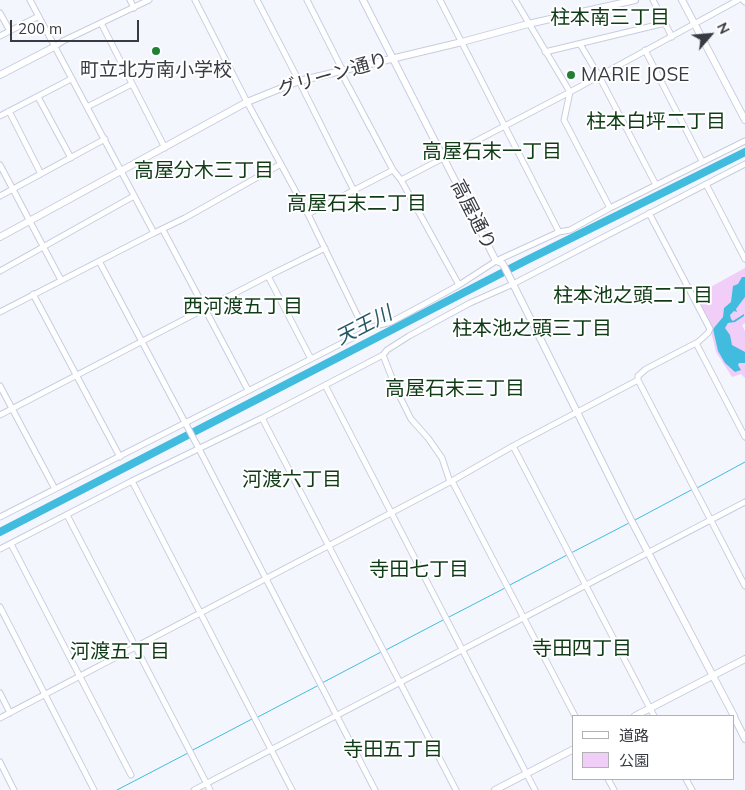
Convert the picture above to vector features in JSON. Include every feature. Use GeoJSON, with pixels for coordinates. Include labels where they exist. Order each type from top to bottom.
{"type":"FeatureCollection","features":[{"type":"Feature","properties":{"kind":"street"},"geometry":{"type":"LineString","coordinates":[[30,0],[37,17],[154,233]]}},
{"type":"Feature","properties":{"kind":"street"},"geometry":{"type":"LineString","coordinates":[[130,0],[134,8]]}},
{"type":"Feature","properties":{"kind":"street"},"geometry":{"type":"LineString","coordinates":[[0,75],[63,41],[149,0]]}},
{"type":"Feature","properties":{"kind":"street"},"geometry":{"type":"LineString","coordinates":[[195,0],[247,102],[308,214],[364,329]]}},
{"type":"Feature","properties":{"kind":"street"},"geometry":{"type":"LineString","coordinates":[[256,0],[354,191]]}},
{"type":"Feature","properties":{"kind":"street"},"geometry":{"type":"LineString","coordinates":[[307,0],[343,71],[344,78],[393,170],[401,180],[459,285]]}},
{"type":"Feature","properties":{"kind":"street","name":"高屋通り"},"geometry":{"type":"LineString","coordinates":[[363,0],[496,261],[502,263],[512,281]]}},
{"type":"Feature","properties":{"kind":"street"},"geometry":{"type":"LineString","coordinates":[[440,0],[559,232]]}},
{"type":"Feature","properties":{"kind":"street"},"geometry":{"type":"LineString","coordinates":[[515,0],[570,92],[564,120],[610,208]]}},
{"type":"Feature","properties":{"kind":"street","name":"グリーン通り"},"geometry":{"type":"LineString","coordinates":[[0,237],[247,102],[299,81],[462,42],[528,24],[635,0]]}},
{"type":"Feature","properties":{"kind":"street"},"geometry":{"type":"LineString","coordinates":[[653,0],[672,37]]}},
{"type":"Feature","properties":{"kind":"street"},"geometry":{"type":"LineString","coordinates":[[682,0],[745,120]]}},
{"type":"Feature","properties":{"kind":"street"},"geometry":{"type":"LineString","coordinates":[[401,180],[570,92],[738,0]]}},
{"type":"Feature","properties":{"kind":"street"},"geometry":{"type":"LineString","coordinates":[[0,12],[10,31]]}},
{"type":"Feature","properties":{"kind":"street"},"geometry":{"type":"LineString","coordinates":[[0,36],[37,17]]}},
{"type":"Feature","properties":{"kind":"street"},"geometry":{"type":"LineString","coordinates":[[101,23],[165,148]]}},
{"type":"Feature","properties":{"kind":"street"},"geometry":{"type":"LineString","coordinates":[[545,52],[665,23]]}},
{"type":"Feature","properties":{"kind":"street"},"geometry":{"type":"LineString","coordinates":[[580,44],[599,76],[656,185]]}},
{"type":"Feature","properties":{"kind":"street"},"geometry":{"type":"LineString","coordinates":[[645,50],[702,162]]}},
{"type":"Feature","properties":{"kind":"street"},"geometry":{"type":"LineString","coordinates":[[0,116],[71,79]]}},
{"type":"Feature","properties":{"kind":"street"},"geometry":{"type":"LineString","coordinates":[[87,107],[132,84]]}},
{"type":"Feature","properties":{"kind":"street"},"geometry":{"type":"LineString","coordinates":[[38,97],[71,158]]}},
{"type":"Feature","properties":{"kind":"street"},"geometry":{"type":"LineString","coordinates":[[9,111],[41,174]]}},
{"type":"Feature","properties":{"kind":"street"},"geometry":{"type":"LineString","coordinates":[[0,196],[104,139]]}},
{"type":"Feature","properties":{"kind":"street"},"geometry":{"type":"LineString","coordinates":[[0,517],[187,425],[248,390],[362,333],[364,329],[391,322],[459,285],[496,261],[559,232],[570,230],[745,141]]}},
{"type":"Feature","properties":{"kind":"street"},"geometry":{"type":"LineString","coordinates":[[0,312],[163,230],[281,164]]}},
{"type":"Feature","properties":{"kind":"street"},"geometry":{"type":"LineString","coordinates":[[0,549],[198,447],[262,418],[383,355],[387,350],[409,336],[470,303],[745,164]]}},
{"type":"Feature","properties":{"kind":"street"},"geometry":{"type":"LineString","coordinates":[[0,165],[61,280]]}},
{"type":"Feature","properties":{"kind":"street"},"geometry":{"type":"LineString","coordinates":[[308,214],[393,170]]}},
{"type":"Feature","properties":{"kind":"street"},"geometry":{"type":"LineString","coordinates":[[706,184],[745,259]]}},
{"type":"Feature","properties":{"kind":"street"},"geometry":{"type":"LineString","coordinates":[[0,271],[134,196]]}},
{"type":"Feature","properties":{"kind":"street"},"geometry":{"type":"LineString","coordinates":[[649,213],[711,328],[696,343],[646,370],[638,376],[638,380],[745,586]]}},
{"type":"Feature","properties":{"kind":"street"},"geometry":{"type":"LineString","coordinates":[[163,230],[248,390]]}},
{"type":"Feature","properties":{"kind":"street"},"geometry":{"type":"LineString","coordinates":[[0,415],[325,248]]}},
{"type":"Feature","properties":{"kind":"street"},"geometry":{"type":"LineString","coordinates":[[99,261],[187,425],[375,790]]}},
{"type":"Feature","properties":{"kind":"street"},"geometry":{"type":"LineString","coordinates":[[268,276],[311,358]]}},
{"type":"Feature","properties":{"kind":"street"},"geometry":{"type":"LineString","coordinates":[[512,281],[631,521],[733,715]]}},
{"type":"Feature","properties":{"kind":"street"},"geometry":{"type":"LineString","coordinates":[[33,294],[75,376],[120,457]]}},
{"type":"Feature","properties":{"kind":"street"},"geometry":{"type":"LineString","coordinates":[[696,343],[745,437]]}},
{"type":"Feature","properties":{"kind":"street"},"geometry":{"type":"LineString","coordinates":[[383,355],[411,419],[438,453],[574,715]]}},
{"type":"Feature","properties":{"kind":"street"},"geometry":{"type":"LineString","coordinates":[[0,718],[390,514],[577,411],[638,380]]}},
{"type":"Feature","properties":{"kind":"street"},"geometry":{"type":"LineString","coordinates":[[325,385],[390,514],[535,790]]}},
{"type":"Feature","properties":{"kind":"street"},"geometry":{"type":"LineString","coordinates":[[0,386],[55,489]]}},
{"type":"Feature","properties":{"kind":"street"},"geometry":{"type":"LineString","coordinates":[[262,418],[456,790]]}},
{"type":"Feature","properties":{"kind":"street"},"geometry":{"type":"LineString","coordinates":[[513,446],[653,715]]}},
{"type":"Feature","properties":{"kind":"street"},"geometry":{"type":"LineString","coordinates":[[132,481],[292,790]]}},
{"type":"Feature","properties":{"kind":"street"},"geometry":{"type":"LineString","coordinates":[[194,790],[745,502]]}},
{"type":"Feature","properties":{"kind":"street"},"geometry":{"type":"LineString","coordinates":[[67,515],[210,790]]}},
{"type":"Feature","properties":{"kind":"street"},"geometry":{"type":"LineString","coordinates":[[11,544],[131,775]]}},
{"type":"Feature","properties":{"kind":"street"},"geometry":{"type":"LineString","coordinates":[[0,608],[94,790]]}},
{"type":"Feature","properties":{"kind":"street"},"geometry":{"type":"LineString","coordinates":[[637,715],[745,659]]}},
{"type":"Feature","properties":{"kind":"street"},"geometry":{"type":"LineString","coordinates":[[0,694],[10,713]]}},
{"type":"Feature","properties":{"kind":"street"},"geometry":{"type":"LineString","coordinates":[[735,718],[744,735]]}},
{"type":"Feature","properties":{"kind":"street"},"geometry":{"type":"LineString","coordinates":[[495,790],[572,750]]}},
{"type":"Feature","properties":{"kind":"street"},"geometry":{"type":"LineString","coordinates":[[0,762],[14,790]]}},
{"type":"Feature","properties":{"kind":"green space"},"geometry":{"type":"Polygon","coordinates":[[[745,268],[745,323],[742,325],[745,331],[745,378],[741,374],[732,377],[716,352],[710,327],[694,296],[745,268]]]}},
{"type":"Feature","properties":{"kind":"water"},"geometry":{"type":"Polygon","coordinates":[[[742,277],[745,277],[745,297],[736,309],[737,312],[734,311],[730,315],[733,321],[744,314],[744,316],[735,322],[728,323],[725,328],[730,335],[732,345],[745,352],[745,363],[739,363],[738,365],[741,370],[735,372],[725,363],[718,351],[713,329],[723,317],[724,308],[731,302],[733,286],[738,284],[742,277]]]}},
{"type":"Feature","properties":{"kind":"waterway","name":"天王川"},"geometry":{"type":"LineString","coordinates":[[0,532],[525,261],[745,152]]}},
{"type":"Feature","properties":{"kind":"waterway"},"geometry":{"type":"LineString","coordinates":[[697,488],[745,462]]}},
{"type":"Feature","properties":{"kind":"waterway"},"geometry":{"type":"LineString","coordinates":[[635,520],[693,489]]}},
{"type":"Feature","properties":{"kind":"waterway"},"geometry":{"type":"LineString","coordinates":[[571,553],[629,523]]}},
{"type":"Feature","properties":{"kind":"waterway"},"geometry":{"type":"LineString","coordinates":[[508,586],[567,555]]}},
{"type":"Feature","properties":{"kind":"waterway"},"geometry":{"type":"LineString","coordinates":[[449,617],[505,588]]}},
{"type":"Feature","properties":{"kind":"waterway"},"geometry":{"type":"LineString","coordinates":[[384,651],[445,619]]}},
{"type":"Feature","properties":{"kind":"waterway"},"geometry":{"type":"LineString","coordinates":[[322,683],[381,652]]}},
{"type":"Feature","properties":{"kind":"waterway"},"geometry":{"type":"LineString","coordinates":[[256,718],[319,685]]}},
{"type":"Feature","properties":{"kind":"waterway"},"geometry":{"type":"LineString","coordinates":[[191,751],[252,719]]}},
{"type":"Feature","properties":{"kind":"waterway"},"geometry":{"type":"LineString","coordinates":[[117,790],[188,753]]}},
{"type":"Feature","properties":{"kind":"place","name":"町立北方南小学校"},"geometry":{"type":"Point","coordinates":[156,51]}},
{"type":"Feature","properties":{"kind":"place","name":"MARIE JOSE"},"geometry":{"type":"Point","coordinates":[571,75]}},
{"type":"Feature","properties":{"kind":"district","name":"柱本南三丁目"},"geometry":{"type":"Point","coordinates":[610,18]}},
{"type":"Feature","properties":{"kind":"district","name":"柱本白坪二丁目"},"geometry":{"type":"Point","coordinates":[656,122]}},
{"type":"Feature","properties":{"kind":"district","name":"高屋石末一丁目"},"geometry":{"type":"Point","coordinates":[492,152]}},
{"type":"Feature","properties":{"kind":"district","name":"高屋分木三丁目"},"geometry":{"type":"Point","coordinates":[204,171]}},
{"type":"Feature","properties":{"kind":"district","name":"高屋石末二丁目"},"geometry":{"type":"Point","coordinates":[357,204]}},
{"type":"Feature","properties":{"kind":"district","name":"柱本池之頭二丁目"},"geometry":{"type":"Point","coordinates":[633,296]}},
{"type":"Feature","properties":{"kind":"district","name":"西河渡五丁目"},"geometry":{"type":"Point","coordinates":[243,307]}},
{"type":"Feature","properties":{"kind":"district","name":"柱本池之頭三丁目"},"geometry":{"type":"Point","coordinates":[532,329]}},
{"type":"Feature","properties":{"kind":"district","name":"高屋石末三丁目"},"geometry":{"type":"Point","coordinates":[455,389]}},
{"type":"Feature","properties":{"kind":"district","name":"河渡六丁目"},"geometry":{"type":"Point","coordinates":[292,480]}},
{"type":"Feature","properties":{"kind":"district","name":"寺田七丁目"},"geometry":{"type":"Point","coordinates":[419,570]}},
{"type":"Feature","properties":{"kind":"district","name":"寺田四丁目"},"geometry":{"type":"Point","coordinates":[582,649]}},
{"type":"Feature","properties":{"kind":"district","name":"河渡五丁目"},"geometry":{"type":"Point","coordinates":[120,652]}},
{"type":"Feature","properties":{"kind":"district","name":"寺田五丁目"},"geometry":{"type":"Point","coordinates":[393,750]}}]}
